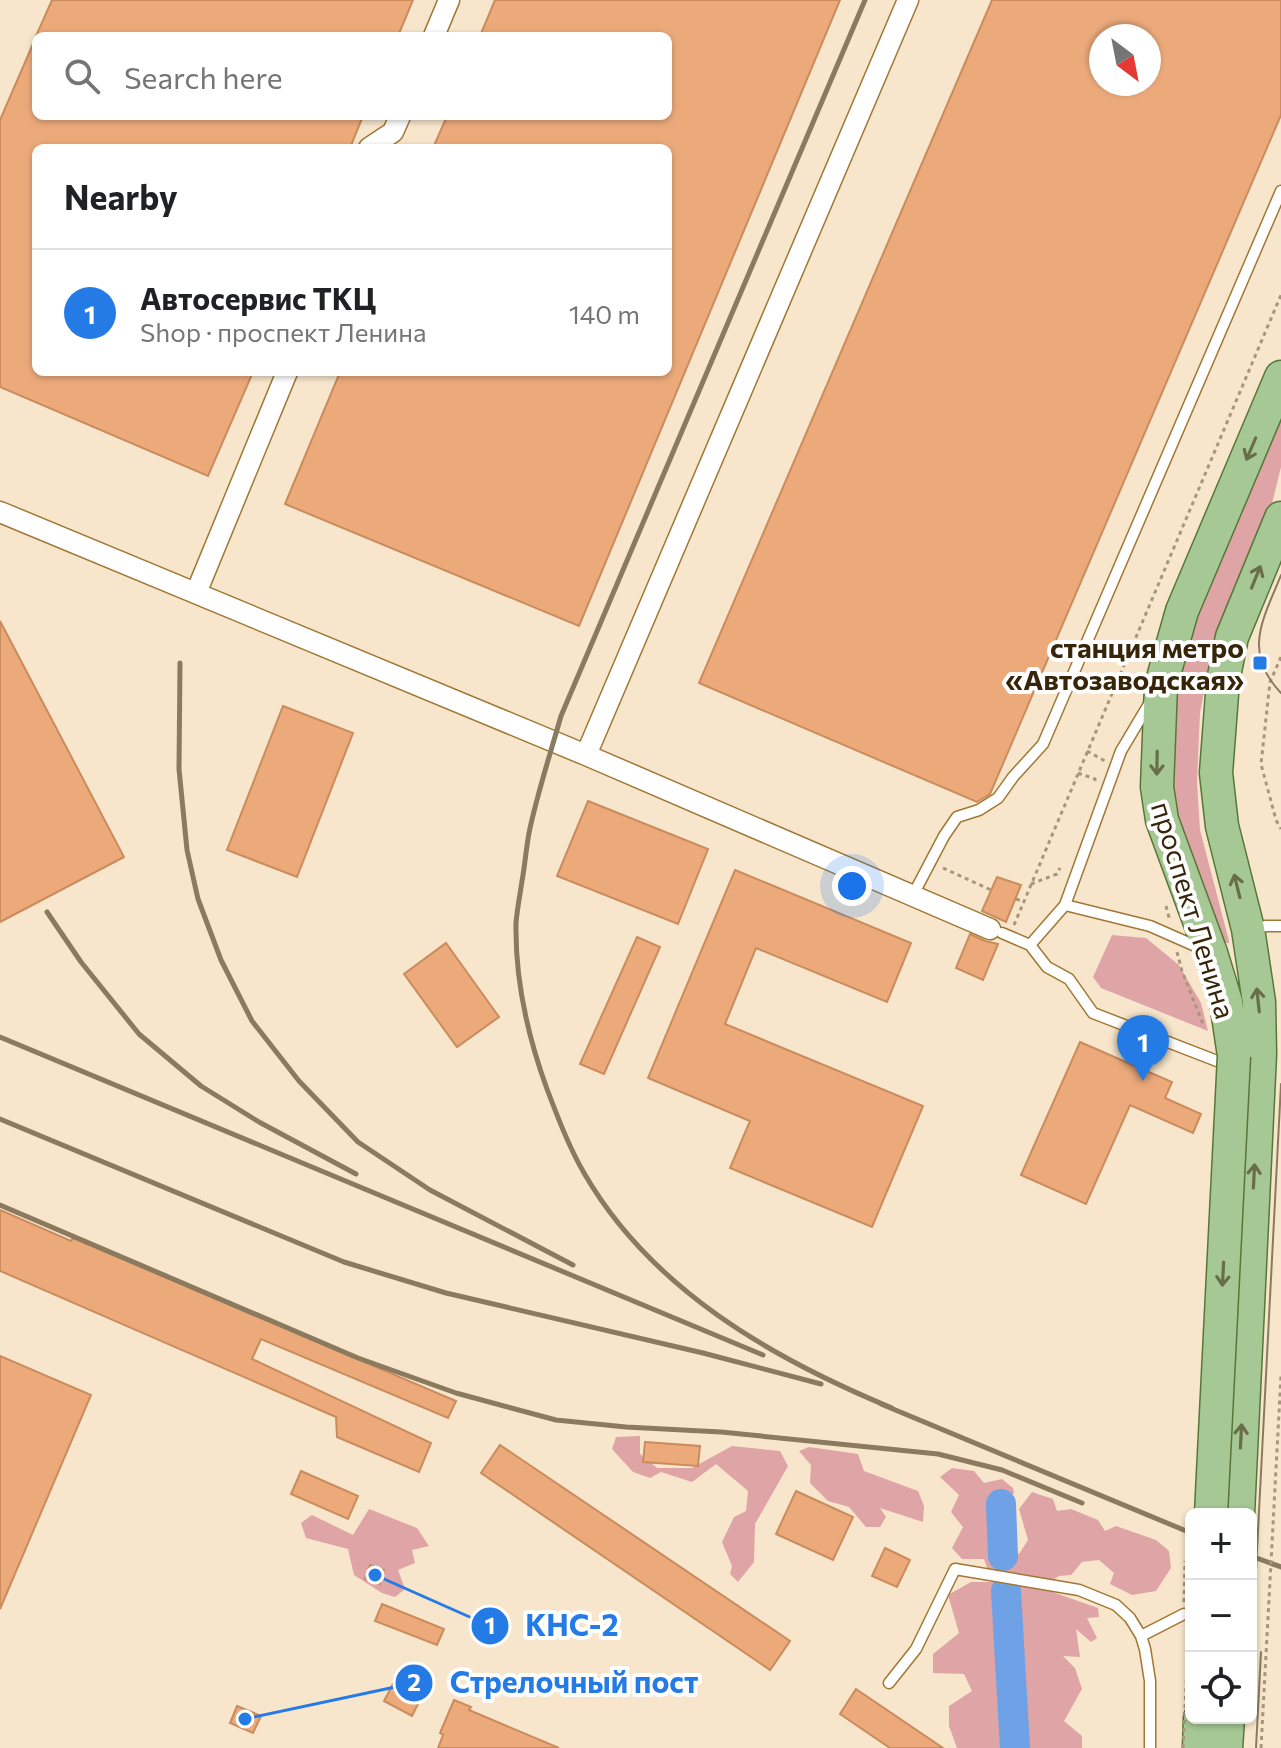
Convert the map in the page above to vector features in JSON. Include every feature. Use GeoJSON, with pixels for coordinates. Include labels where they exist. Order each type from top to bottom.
{"type":"FeatureCollection","features":[{"type":"Feature","properties":{"kind":"main road","name":"проспект Ленина"},"geometry":{"type":"LineString","coordinates":[[1238,1508],[1234,1057],[1226,1002],[1162,820],[1157,787],[1161,685],[1182,611],[1281,377]]}},
{"type":"Feature","properties":{"kind":"main road","name":"проспект Ленина"},"geometry":{"type":"LineString","coordinates":[[1211,1508],[1234,1057],[1259,1002],[1249,938],[1222,826],[1216,773],[1219,723],[1232,637],[1281,518]]}},
{"type":"Feature","properties":{"kind":"main road"},"geometry":{"type":"LineString","coordinates":[[1211,953],[1225,961],[1237,960],[1246,954],[1249,938]]}},
{"type":"Feature","properties":{"kind":"main road"},"geometry":{"type":"LineString","coordinates":[[1199,1748],[1200,1724]]}},
{"type":"Feature","properties":{"kind":"main road"},"geometry":{"type":"LineString","coordinates":[[1226,1748],[1228,1724]]}},
{"type":"Feature","properties":{"kind":"street"},"geometry":{"type":"LineString","coordinates":[[436,32],[449,0]]}},
{"type":"Feature","properties":{"kind":"street"},"geometry":{"type":"LineString","coordinates":[[586,755],[908,0]]}},
{"type":"Feature","properties":{"kind":"street"},"geometry":{"type":"LineString","coordinates":[[375,144],[393,132],[398,120]]}},
{"type":"Feature","properties":{"kind":"street"},"geometry":{"type":"LineString","coordinates":[[196,593],[285,376]]}},
{"type":"Feature","properties":{"kind":"street"},"geometry":{"type":"LineString","coordinates":[[0,512],[586,755],[1000,933]]}},
{"type":"Feature","properties":{"kind":"lane"},"geometry":{"type":"LineString","coordinates":[[913,895],[957,817],[979,810],[998,798],[1043,744],[1281,191]]}},
{"type":"Feature","properties":{"kind":"lane"},"geometry":{"type":"LineString","coordinates":[[1030,945],[1065,905],[1121,751],[1161,685]]}},
{"type":"Feature","properties":{"kind":"lane"},"geometry":{"type":"LineString","coordinates":[[1065,905],[1150,926],[1211,953]]}},
{"type":"Feature","properties":{"kind":"lane"},"geometry":{"type":"LineString","coordinates":[[1249,938],[1266,926],[1281,926]]}},
{"type":"Feature","properties":{"kind":"lane"},"geometry":{"type":"LineString","coordinates":[[1000,933],[1030,945],[1047,967],[1069,979],[1093,1013],[1234,1057]]}},
{"type":"Feature","properties":{"kind":"lane"},"geometry":{"type":"LineString","coordinates":[[889,1683],[916,1649],[955,1569],[1079,1590],[1116,1605],[1130,1618],[1141,1636],[1150,1681],[1150,1748]]}},
{"type":"Feature","properties":{"kind":"lane"},"geometry":{"type":"LineString","coordinates":[[1141,1636],[1185,1616]]}},
{"type":"Feature","properties":{"kind":"path"},"geometry":{"type":"LineString","coordinates":[[1000,933],[1024,902],[1281,295]]}},
{"type":"Feature","properties":{"kind":"path"},"geometry":{"type":"LineString","coordinates":[[1281,657],[1270,682],[1261,764],[1281,829]]}},
{"type":"Feature","properties":{"kind":"path"},"geometry":{"type":"LineString","coordinates":[[1087,751],[1115,767]]}},
{"type":"Feature","properties":{"kind":"path"},"geometry":{"type":"LineString","coordinates":[[1078,773],[1095,779],[1094,784]]}},
{"type":"Feature","properties":{"kind":"path"},"geometry":{"type":"LineString","coordinates":[[931,862],[991,890]]}},
{"type":"Feature","properties":{"kind":"path"},"geometry":{"type":"LineString","coordinates":[[1031,884],[1057,874],[1060,868]]}},
{"type":"Feature","properties":{"kind":"path"},"geometry":{"type":"LineString","coordinates":[[1164,898],[1182,971],[1209,1046],[1234,1057]]}},
{"type":"Feature","properties":{"kind":"path"},"geometry":{"type":"LineString","coordinates":[[1016,899],[1024,902]]}},
{"type":"Feature","properties":{"kind":"path"},"geometry":{"type":"LineString","coordinates":[[1261,1748],[1281,1376]]}},
{"type":"Feature","properties":{"kind":"path"},"geometry":{"type":"LineString","coordinates":[[1183,1748],[1188,1652]]}},
{"type":"Feature","properties":{"kind":"shaded area"},"geometry":{"type":"Polygon","coordinates":[[[1281,406],[1281,467],[1269,516],[1218,640],[1200,713],[1197,783],[1200,830],[1229,941],[1226,943],[1214,928],[1168,793],[1177,683],[1186,642],[1281,406]]]}},
{"type":"Feature","properties":{"kind":"shaded area"},"geometry":{"type":"Polygon","coordinates":[[[1112,935],[1146,938],[1179,965],[1201,1003],[1208,1031],[1101,988],[1093,977],[1112,935]]]}},
{"type":"Feature","properties":{"kind":"shaded area"},"geometry":{"type":"Polygon","coordinates":[[[640,1436],[640,1454],[657,1468],[692,1468],[732,1446],[780,1451],[788,1466],[755,1524],[754,1562],[738,1582],[730,1574],[732,1566],[722,1542],[734,1517],[746,1511],[748,1491],[716,1464],[692,1482],[661,1472],[650,1478],[633,1472],[612,1449],[616,1437],[640,1436]]]}},
{"type":"Feature","properties":{"kind":"shaded area"},"geometry":{"type":"Polygon","coordinates":[[[809,1447],[858,1454],[864,1471],[918,1491],[924,1506],[923,1522],[880,1508],[886,1517],[880,1527],[866,1527],[849,1507],[828,1501],[810,1483],[811,1465],[799,1451],[809,1447]]]}},
{"type":"Feature","properties":{"kind":"shaded area"},"geometry":{"type":"Polygon","coordinates":[[[952,1468],[974,1471],[984,1483],[1002,1479],[1013,1488],[1014,1493],[1006,1499],[1005,1515],[990,1525],[998,1538],[995,1547],[1019,1554],[1028,1540],[1019,1509],[1032,1492],[1053,1499],[1057,1511],[1071,1509],[1098,1520],[1105,1531],[1116,1526],[1156,1540],[1169,1551],[1171,1568],[1156,1591],[1132,1595],[1110,1584],[1114,1573],[1099,1560],[1082,1562],[1071,1575],[1059,1576],[1041,1588],[1098,1608],[1099,1617],[1087,1618],[1097,1638],[1091,1642],[1076,1629],[1080,1657],[1063,1656],[1075,1668],[1082,1689],[1064,1721],[1082,1736],[1082,1748],[957,1748],[949,1726],[949,1706],[972,1691],[964,1674],[933,1673],[933,1654],[959,1633],[948,1595],[971,1582],[992,1582],[984,1559],[962,1559],[952,1548],[963,1527],[951,1512],[959,1495],[940,1477],[952,1468]]]}},
{"type":"Feature","properties":{"kind":"shaded area"},"geometry":{"type":"Polygon","coordinates":[[[369,1509],[417,1528],[429,1546],[412,1550],[415,1563],[398,1570],[405,1589],[395,1597],[382,1593],[354,1575],[348,1549],[306,1538],[301,1523],[312,1515],[353,1535],[369,1509]]]}},
{"type":"Feature","properties":{"kind":"building"},"geometry":{"type":"Polygon","coordinates":[[[52,0],[413,0],[400,32],[38,32],[52,0]]]}},
{"type":"Feature","properties":{"kind":"building"},"geometry":{"type":"Polygon","coordinates":[[[495,0],[840,0],[579,626],[285,504],[338,376],[672,376],[672,144],[435,144],[445,120],[672,120],[672,32],[482,32],[495,0]]]}},
{"type":"Feature","properties":{"kind":"building"},"geometry":{"type":"Polygon","coordinates":[[[992,0],[1281,0],[1281,115],[990,794],[977,802],[699,683],[992,0]]]}},
{"type":"Feature","properties":{"kind":"building"},"geometry":{"type":"Polygon","coordinates":[[[32,46],[32,120],[361,120],[352,144],[32,144],[32,376],[251,376],[208,476],[0,387],[0,120],[32,46]]]}},
{"type":"Feature","properties":{"kind":"building"},"geometry":{"type":"Polygon","coordinates":[[[0,621],[124,857],[0,922],[0,621]]]}},
{"type":"Feature","properties":{"kind":"building"},"geometry":{"type":"Polygon","coordinates":[[[283,706],[353,733],[297,877],[227,850],[283,706]]]}},
{"type":"Feature","properties":{"kind":"building"},"geometry":{"type":"Polygon","coordinates":[[[588,801],[708,849],[678,924],[557,876],[588,801]]]}},
{"type":"Feature","properties":{"kind":"building"},"geometry":{"type":"Polygon","coordinates":[[[735,870],[911,943],[887,1002],[756,948],[725,1024],[923,1106],[872,1227],[730,1168],[750,1121],[648,1078],[735,870]]]}},
{"type":"Feature","properties":{"kind":"building"},"geometry":{"type":"Polygon","coordinates":[[[997,877],[1021,885],[1006,922],[982,911],[997,877]]]}},
{"type":"Feature","properties":{"kind":"building"},"geometry":{"type":"Polygon","coordinates":[[[970,934],[998,944],[983,980],[956,968],[970,934]]]}},
{"type":"Feature","properties":{"kind":"building"},"geometry":{"type":"Polygon","coordinates":[[[637,937],[660,947],[604,1074],[580,1064],[637,937]]]}},
{"type":"Feature","properties":{"kind":"building"},"geometry":{"type":"Polygon","coordinates":[[[446,943],[499,1017],[457,1047],[404,974],[446,943]]]}},
{"type":"Feature","properties":{"kind":"building"},"geometry":{"type":"Polygon","coordinates":[[[1080,1042],[1172,1082],[1165,1098],[1201,1114],[1193,1133],[1130,1105],[1086,1204],[1021,1175],[1080,1042]]]}},
{"type":"Feature","properties":{"kind":"building"},"geometry":{"type":"Polygon","coordinates":[[[0,1210],[456,1401],[448,1418],[261,1339],[252,1359],[431,1443],[419,1472],[337,1437],[336,1417],[0,1271],[0,1210]]]}},
{"type":"Feature","properties":{"kind":"building"},"geometry":{"type":"Polygon","coordinates":[[[0,1356],[91,1395],[0,1609],[0,1356]]]}},
{"type":"Feature","properties":{"kind":"building"},"geometry":{"type":"Polygon","coordinates":[[[645,1442],[700,1446],[698,1466],[643,1462],[645,1442]]]}},
{"type":"Feature","properties":{"kind":"building"},"geometry":{"type":"Polygon","coordinates":[[[500,1445],[790,1641],[770,1670],[481,1473],[500,1445]]]}},
{"type":"Feature","properties":{"kind":"building"},"geometry":{"type":"Polygon","coordinates":[[[301,1471],[358,1496],[348,1519],[291,1494],[301,1471]]]}},
{"type":"Feature","properties":{"kind":"building"},"geometry":{"type":"Polygon","coordinates":[[[796,1491],[853,1517],[833,1560],[776,1534],[796,1491]]]}},
{"type":"Feature","properties":{"kind":"building"},"geometry":{"type":"Polygon","coordinates":[[[885,1548],[910,1560],[897,1587],[872,1576],[885,1548]]]}},
{"type":"Feature","properties":{"kind":"building"},"geometry":{"type":"Polygon","coordinates":[[[370,1565],[384,1570],[380,1584],[365,1579],[370,1565]]]}},
{"type":"Feature","properties":{"kind":"building"},"geometry":{"type":"Polygon","coordinates":[[[382,1604],[444,1629],[437,1645],[375,1621],[382,1604]]]}},
{"type":"Feature","properties":{"kind":"building"},"geometry":{"type":"Polygon","coordinates":[[[397,1676],[425,1690],[412,1716],[384,1701],[397,1676]]]}},
{"type":"Feature","properties":{"kind":"building"},"geometry":{"type":"Polygon","coordinates":[[[856,1689],[943,1748],[890,1748],[840,1714],[856,1689]]]}},
{"type":"Feature","properties":{"kind":"building"},"geometry":{"type":"Polygon","coordinates":[[[454,1700],[471,1707],[469,1710],[559,1748],[438,1748],[443,1735],[440,1733],[454,1700]]]}},
{"type":"Feature","properties":{"kind":"building"},"geometry":{"type":"Polygon","coordinates":[[[237,1706],[261,1716],[253,1733],[230,1723],[237,1706]]]}},
{"type":"Feature","properties":{"kind":"waterway"},"geometry":{"type":"LineString","coordinates":[[1001,1504],[1003,1556]]}},
{"type":"Feature","properties":{"kind":"waterway"},"geometry":{"type":"LineString","coordinates":[[1006,1591],[1015,1748]]}},
{"type":"Feature","properties":{"kind":"tram line"},"geometry":{"type":"LineString","coordinates":[[1281,575],[1263,621],[1259,650],[1269,678],[1281,693]]}},
{"type":"Feature","properties":{"kind":"tram line"},"geometry":{"type":"LineString","coordinates":[[1252,1652],[1281,1084]]}},
{"type":"Feature","properties":{"kind":"tram line"},"geometry":{"type":"LineString","coordinates":[[1256,1748],[1261,1652]]}},
{"type":"Feature","properties":{"kind":"railway"},"geometry":{"type":"LineString","coordinates":[[865,0],[561,716],[529,833],[516,918],[516,944],[524,1008],[547,1089],[584,1173],[612,1214],[643,1252],[718,1315],[802,1366],[892,1408]]}},
{"type":"Feature","properties":{"kind":"railway"},"geometry":{"type":"LineString","coordinates":[[180,663],[179,769],[187,850],[198,899],[221,960],[252,1021],[299,1081],[358,1142],[430,1190],[573,1265]]}},
{"type":"Feature","properties":{"kind":"railway"},"geometry":{"type":"LineString","coordinates":[[47,912],[81,962],[139,1034],[201,1086],[259,1122],[356,1174]]}},
{"type":"Feature","properties":{"kind":"railway"},"geometry":{"type":"LineString","coordinates":[[0,1037],[763,1355]]}},
{"type":"Feature","properties":{"kind":"railway"},"geometry":{"type":"LineString","coordinates":[[0,1119],[344,1262],[446,1293],[821,1384]]}},
{"type":"Feature","properties":{"kind":"railway"},"geometry":{"type":"LineString","coordinates":[[0,1205],[358,1358],[456,1393],[556,1420],[721,1432],[938,1454],[1002,1470],[1082,1503]]}},
{"type":"Feature","properties":{"kind":"railway"},"geometry":{"type":"LineString","coordinates":[[881,1404],[1185,1531]]}},
{"type":"Feature","properties":{"kind":"railway"},"geometry":{"type":"LineString","coordinates":[[1257,1558],[1281,1567]]}},
{"type":"Feature","properties":{"kind":"place","name":"станция метро «Автозаводская»"},"geometry":{"type":"Point","coordinates":[1260,663]}},
{"type":"Feature","properties":{"kind":"place","name":"Автосервис ТКЦ"},"geometry":{"type":"Point","coordinates":[1143,1081]}},
{"type":"Feature","properties":{"kind":"place","name":"КНС-2"},"geometry":{"type":"Point","coordinates":[375,1575]}},
{"type":"Feature","properties":{"kind":"place","name":"Стрелочный пост"},"geometry":{"type":"Point","coordinates":[245,1719]}}]}
